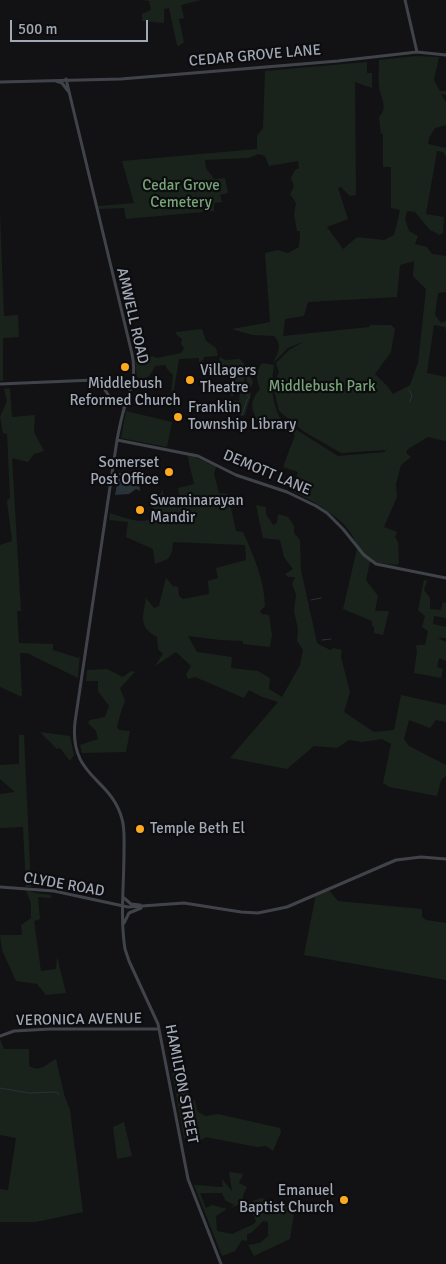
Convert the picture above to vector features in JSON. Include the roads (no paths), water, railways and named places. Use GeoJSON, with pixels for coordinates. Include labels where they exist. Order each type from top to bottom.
{"type":"FeatureCollection","features":[{"type":"Feature","properties":{"kind":"main road"},"geometry":{"type":"LineString","coordinates":[[405,0],[417,52]]}},
{"type":"Feature","properties":{"kind":"main road"},"geometry":{"type":"LineString","coordinates":[[415,42],[426,52]]}},
{"type":"Feature","properties":{"kind":"main road","name":"CEDAR GROVE LANE"},"geometry":{"type":"LineString","coordinates":[[66,79],[121,79],[338,61],[417,52],[446,55]]}},
{"type":"Feature","properties":{"kind":"main road"},"geometry":{"type":"LineString","coordinates":[[0,82],[66,79]]}},
{"type":"Feature","properties":{"kind":"main road","name":"AMWELL ROAD"},"geometry":{"type":"LineString","coordinates":[[66,79],[133,360],[133,378],[117,440],[75,722],[75,744]]}},
{"type":"Feature","properties":{"kind":"main road"},"geometry":{"type":"LineString","coordinates":[[41,80],[58,81],[62,83],[69,93]]}},
{"type":"Feature","properties":{"kind":"main road"},"geometry":{"type":"LineString","coordinates":[[70,98],[68,85],[76,80]]}},
{"type":"Feature","properties":{"kind":"main road"},"geometry":{"type":"LineString","coordinates":[[0,384],[94,380],[101,384],[107,394],[117,403],[125,407]]}},
{"type":"Feature","properties":{"kind":"main road"},"geometry":{"type":"LineString","coordinates":[[117,403],[128,397]]}},
{"type":"Feature","properties":{"kind":"main road","name":"DEMOTT LANE"},"geometry":{"type":"LineString","coordinates":[[117,440],[198,456],[236,475],[287,492],[327,513],[364,555],[376,564],[446,578]]}},
{"type":"Feature","properties":{"kind":"main road","name":"HAMILTON STREET"},"geometry":{"type":"LineString","coordinates":[[75,744],[84,768],[112,798],[122,816],[124,836],[124,942],[127,956],[160,1029],[188,1179],[221,1264]]}},
{"type":"Feature","properties":{"kind":"main road"},"geometry":{"type":"LineString","coordinates":[[124,898],[131,904],[184,903],[241,912],[265,912],[287,907],[396,860],[421,857],[446,859]]}},
{"type":"Feature","properties":{"kind":"main road","name":"CLYDE ROAD"},"geometry":{"type":"LineString","coordinates":[[0,887],[54,892],[124,907],[151,905]]}},
{"type":"Feature","properties":{"kind":"main road"},"geometry":{"type":"LineString","coordinates":[[124,924],[131,912],[151,905]]}},
{"type":"Feature","properties":{"kind":"main road","name":"VERONICA AVENUE"},"geometry":{"type":"LineString","coordinates":[[0,1036],[14,1031],[50,1029],[160,1029]]}},
{"type":"Feature","properties":{"kind":"waterway"},"geometry":{"type":"LineString","coordinates":[[224,371],[250,397],[247,400],[242,415]]}},
{"type":"Feature","properties":{"kind":"waterway"},"geometry":{"type":"LineString","coordinates":[[409,390],[412,395],[410,402]]}},
{"type":"Feature","properties":{"kind":"waterway"},"geometry":{"type":"LineString","coordinates":[[311,600],[321,598]]}},
{"type":"Feature","properties":{"kind":"waterway"},"geometry":{"type":"LineString","coordinates":[[322,640],[331,639]]}},
{"type":"Feature","properties":{"kind":"waterway"},"geometry":{"type":"LineString","coordinates":[[0,1088],[29,1093],[56,1092],[59,1094]]}},
{"type":"Feature","properties":{"kind":"place","name":"Middlebush Reformed Church"},"geometry":{"type":"Point","coordinates":[125,367]}},
{"type":"Feature","properties":{"kind":"place","name":"Villagers Theatre"},"geometry":{"type":"Point","coordinates":[190,380]}},
{"type":"Feature","properties":{"kind":"place","name":"Franklin Township Library"},"geometry":{"type":"Point","coordinates":[178,417]}},
{"type":"Feature","properties":{"kind":"place","name":"Somerset Post Office"},"geometry":{"type":"Point","coordinates":[169,472]}},
{"type":"Feature","properties":{"kind":"place","name":"Swaminarayan Mandir"},"geometry":{"type":"Point","coordinates":[140,510]}},
{"type":"Feature","properties":{"kind":"place","name":"Temple Beth El"},"geometry":{"type":"Point","coordinates":[140,829]}},
{"type":"Feature","properties":{"kind":"place","name":"Emanuel Baptist Church"},"geometry":{"type":"Point","coordinates":[344,1200]}},
{"type":"Feature","properties":{"kind":"park label","name":"Cedar Grove Cemetery"},"geometry":{"type":"Point","coordinates":[181,194]}},
{"type":"Feature","properties":{"kind":"park label","name":"Middlebush Park"},"geometry":{"type":"Point","coordinates":[322,387]}}]}
